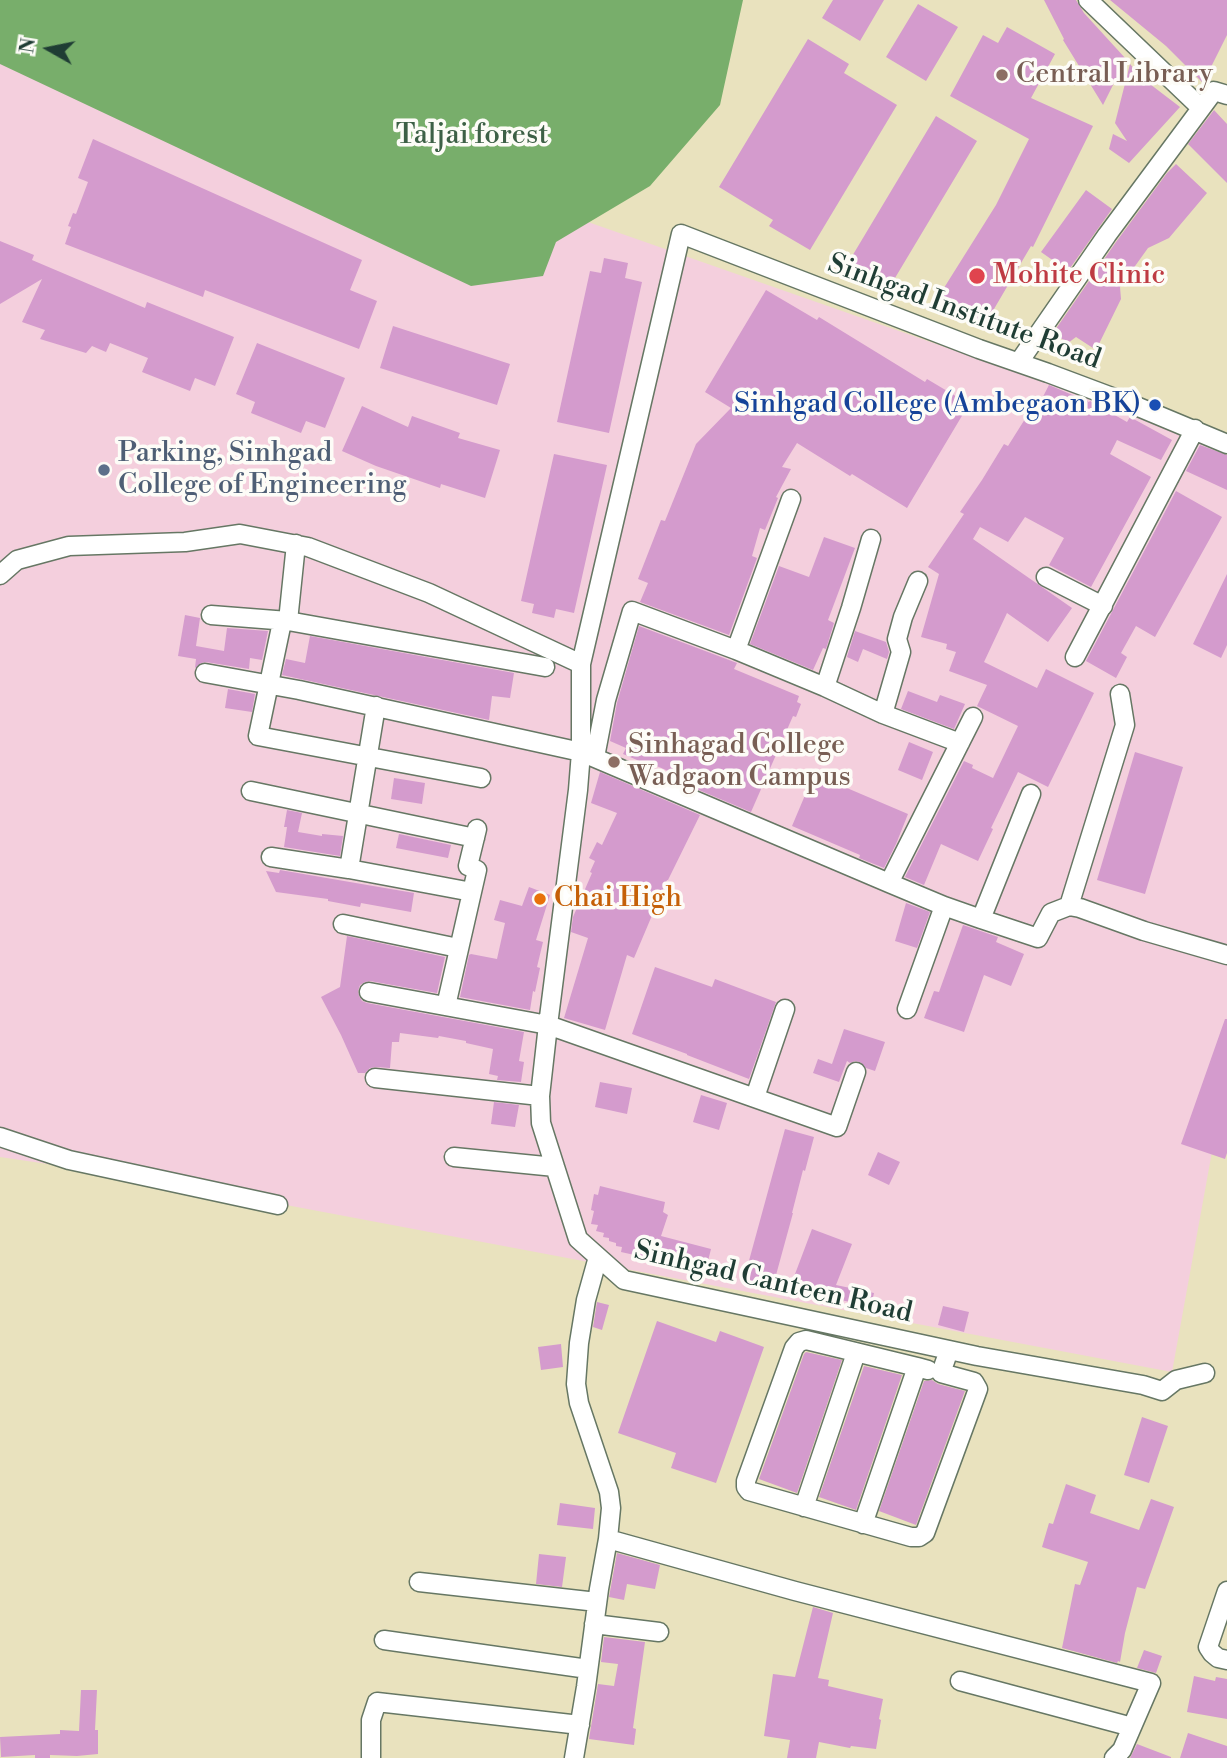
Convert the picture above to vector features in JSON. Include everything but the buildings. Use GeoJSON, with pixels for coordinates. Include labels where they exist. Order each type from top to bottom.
{"type":"FeatureCollection","features":[{"type":"Feature","properties":{"kind":"street"},"geometry":{"type":"LineString","coordinates":[[1088,0],[1201,108]]}},
{"type":"Feature","properties":{"kind":"street"},"geometry":{"type":"LineString","coordinates":[[1019,362],[1107,235],[1214,91],[1227,95]]}},
{"type":"Feature","properties":{"kind":"street","name":"Sinhgad Institute Road"},"geometry":{"type":"LineString","coordinates":[[581,664],[681,234],[967,345],[1195,429],[1227,444]]}},
{"type":"Feature","properties":{"kind":"street"},"geometry":{"type":"LineString","coordinates":[[1075,657],[1195,429]]}},
{"type":"Feature","properties":{"kind":"street"},"geometry":{"type":"LineString","coordinates":[[736,650],[791,499]]}},
{"type":"Feature","properties":{"kind":"street"},"geometry":{"type":"LineString","coordinates":[[0,575],[17,560],[69,546],[185,542],[240,534],[308,547],[429,593],[581,664],[588,754]]}},
{"type":"Feature","properties":{"kind":"street"},"geometry":{"type":"LineString","coordinates":[[825,687],[871,539]]}},
{"type":"Feature","properties":{"kind":"street"},"geometry":{"type":"LineString","coordinates":[[296,544],[285,622],[257,736],[481,778]]}},
{"type":"Feature","properties":{"kind":"street"},"geometry":{"type":"LineString","coordinates":[[1046,577],[1103,606]]}},
{"type":"Feature","properties":{"kind":"street"},"geometry":{"type":"LineString","coordinates":[[883,714],[901,652],[897,639],[918,581]]}},
{"type":"Feature","properties":{"kind":"street"},"geometry":{"type":"LineString","coordinates":[[588,754],[632,611],[736,650],[883,714],[960,743]]}},
{"type":"Feature","properties":{"kind":"street"},"geometry":{"type":"LineString","coordinates":[[211,615],[285,622],[545,667]]}},
{"type":"Feature","properties":{"kind":"street"},"geometry":{"type":"LineString","coordinates":[[205,673],[376,706],[588,754],[944,906],[1038,938],[1051,913],[1069,906],[1227,955]]}},
{"type":"Feature","properties":{"kind":"street"},"geometry":{"type":"LineString","coordinates":[[1069,906],[1125,725],[1120,694]]}},
{"type":"Feature","properties":{"kind":"street"},"geometry":{"type":"LineString","coordinates":[[349,869],[376,706]]}},
{"type":"Feature","properties":{"kind":"street"},"geometry":{"type":"LineString","coordinates":[[889,883],[973,717]]}},
{"type":"Feature","properties":{"kind":"street","name":"Sinhgad Canteen Road"},"geometry":{"type":"LineString","coordinates":[[588,754],[578,790],[540,1096],[541,1123],[578,1239],[624,1280],[949,1350],[1143,1385],[1162,1391],[1176,1380],[1205,1373]]}},
{"type":"Feature","properties":{"kind":"street"},"geometry":{"type":"LineString","coordinates":[[251,792],[358,814],[476,833],[468,866],[477,870],[446,1006]]}},
{"type":"Feature","properties":{"kind":"street"},"geometry":{"type":"LineString","coordinates":[[981,919],[1031,794]]}},
{"type":"Feature","properties":{"kind":"street"},"geometry":{"type":"LineString","coordinates":[[271,857],[471,892]]}},
{"type":"Feature","properties":{"kind":"street"},"geometry":{"type":"LineString","coordinates":[[906,1009],[944,906]]}},
{"type":"Feature","properties":{"kind":"street"},"geometry":{"type":"LineString","coordinates":[[343,924],[458,948]]}},
{"type":"Feature","properties":{"kind":"street"},"geometry":{"type":"LineString","coordinates":[[369,992],[548,1025],[837,1126],[856,1072]]}},
{"type":"Feature","properties":{"kind":"street"},"geometry":{"type":"LineString","coordinates":[[755,1097],[785,1009]]}},
{"type":"Feature","properties":{"kind":"street"},"geometry":{"type":"LineString","coordinates":[[375,1078],[540,1096]]}},
{"type":"Feature","properties":{"kind":"street"},"geometry":{"type":"LineString","coordinates":[[0,1137],[69,1160],[278,1205]]}},
{"type":"Feature","properties":{"kind":"street"},"geometry":{"type":"LineString","coordinates":[[454,1157],[555,1167]]}},
{"type":"Feature","properties":{"kind":"street"},"geometry":{"type":"LineString","coordinates":[[574,1758],[611,1508],[609,1492],[579,1403],[576,1384],[586,1300],[598,1257]]}},
{"type":"Feature","properties":{"kind":"street"},"geometry":{"type":"LineString","coordinates":[[806,1340],[941,1373],[974,1382],[978,1389],[925,1533],[919,1537],[748,1491],[746,1481],[794,1348],[799,1342],[806,1340]]}},
{"type":"Feature","properties":{"kind":"street"},"geometry":{"type":"LineString","coordinates":[[941,1373],[949,1350]]}},
{"type":"Feature","properties":{"kind":"street"},"geometry":{"type":"LineString","coordinates":[[804,1507],[856,1353]]}},
{"type":"Feature","properties":{"kind":"street"},"geometry":{"type":"LineString","coordinates":[[863,1524],[917,1367]]}},
{"type":"Feature","properties":{"kind":"street"},"geometry":{"type":"LineString","coordinates":[[608,1539],[795,1591],[1151,1683],[1122,1750],[1114,1758]]}},
{"type":"Feature","properties":{"kind":"street"},"geometry":{"type":"LineString","coordinates":[[419,1582],[597,1602]]}},
{"type":"Feature","properties":{"kind":"street"},"geometry":{"type":"LineString","coordinates":[[1227,1591],[1208,1647],[1218,1658],[1227,1660]]}},
{"type":"Feature","properties":{"kind":"street"},"geometry":{"type":"LineString","coordinates":[[594,1624],[659,1632]]}},
{"type":"Feature","properties":{"kind":"street"},"geometry":{"type":"LineString","coordinates":[[384,1640],[588,1670]]}},
{"type":"Feature","properties":{"kind":"street"},"geometry":{"type":"LineString","coordinates":[[960,1681],[1132,1727]]}},
{"type":"Feature","properties":{"kind":"street"},"geometry":{"type":"LineString","coordinates":[[371,1758],[371,1720],[377,1702],[580,1725]]}},
{"type":"Feature","properties":{"kind":"shaded area","name":"Sinhagad College Wadgaon Campus"},"geometry":{"type":"Polygon","coordinates":[[[0,16],[1136,414],[1227,456],[1227,1069],[1172,1372],[143,1178],[0,1157],[0,16]]]}},
{"type":"Feature","properties":{"kind":"green space","name":"Taljai forest"},"geometry":{"type":"Polygon","coordinates":[[[0,0],[743,0],[720,105],[650,186],[556,242],[543,276],[471,286],[0,64],[0,0]]]}},
{"type":"Feature","properties":{"kind":"place","name":"Central Library"},"geometry":{"type":"Point","coordinates":[1002,75]}},
{"type":"Feature","properties":{"kind":"place","name":"Mohite Clinic"},"geometry":{"type":"Point","coordinates":[977,276]}},
{"type":"Feature","properties":{"kind":"place","name":"Sinhgad College (Ambegaon BK)"},"geometry":{"type":"Point","coordinates":[1155,405]}},
{"type":"Feature","properties":{"kind":"place","name":"Parking, Sinhgad College of Engineering"},"geometry":{"type":"Point","coordinates":[104,470]}},
{"type":"Feature","properties":{"kind":"place","name":"Sinhagad College Wadgaon Campus"},"geometry":{"type":"Point","coordinates":[614,762]}},
{"type":"Feature","properties":{"kind":"place","name":"Chai High"},"geometry":{"type":"Point","coordinates":[540,899]}}]}
